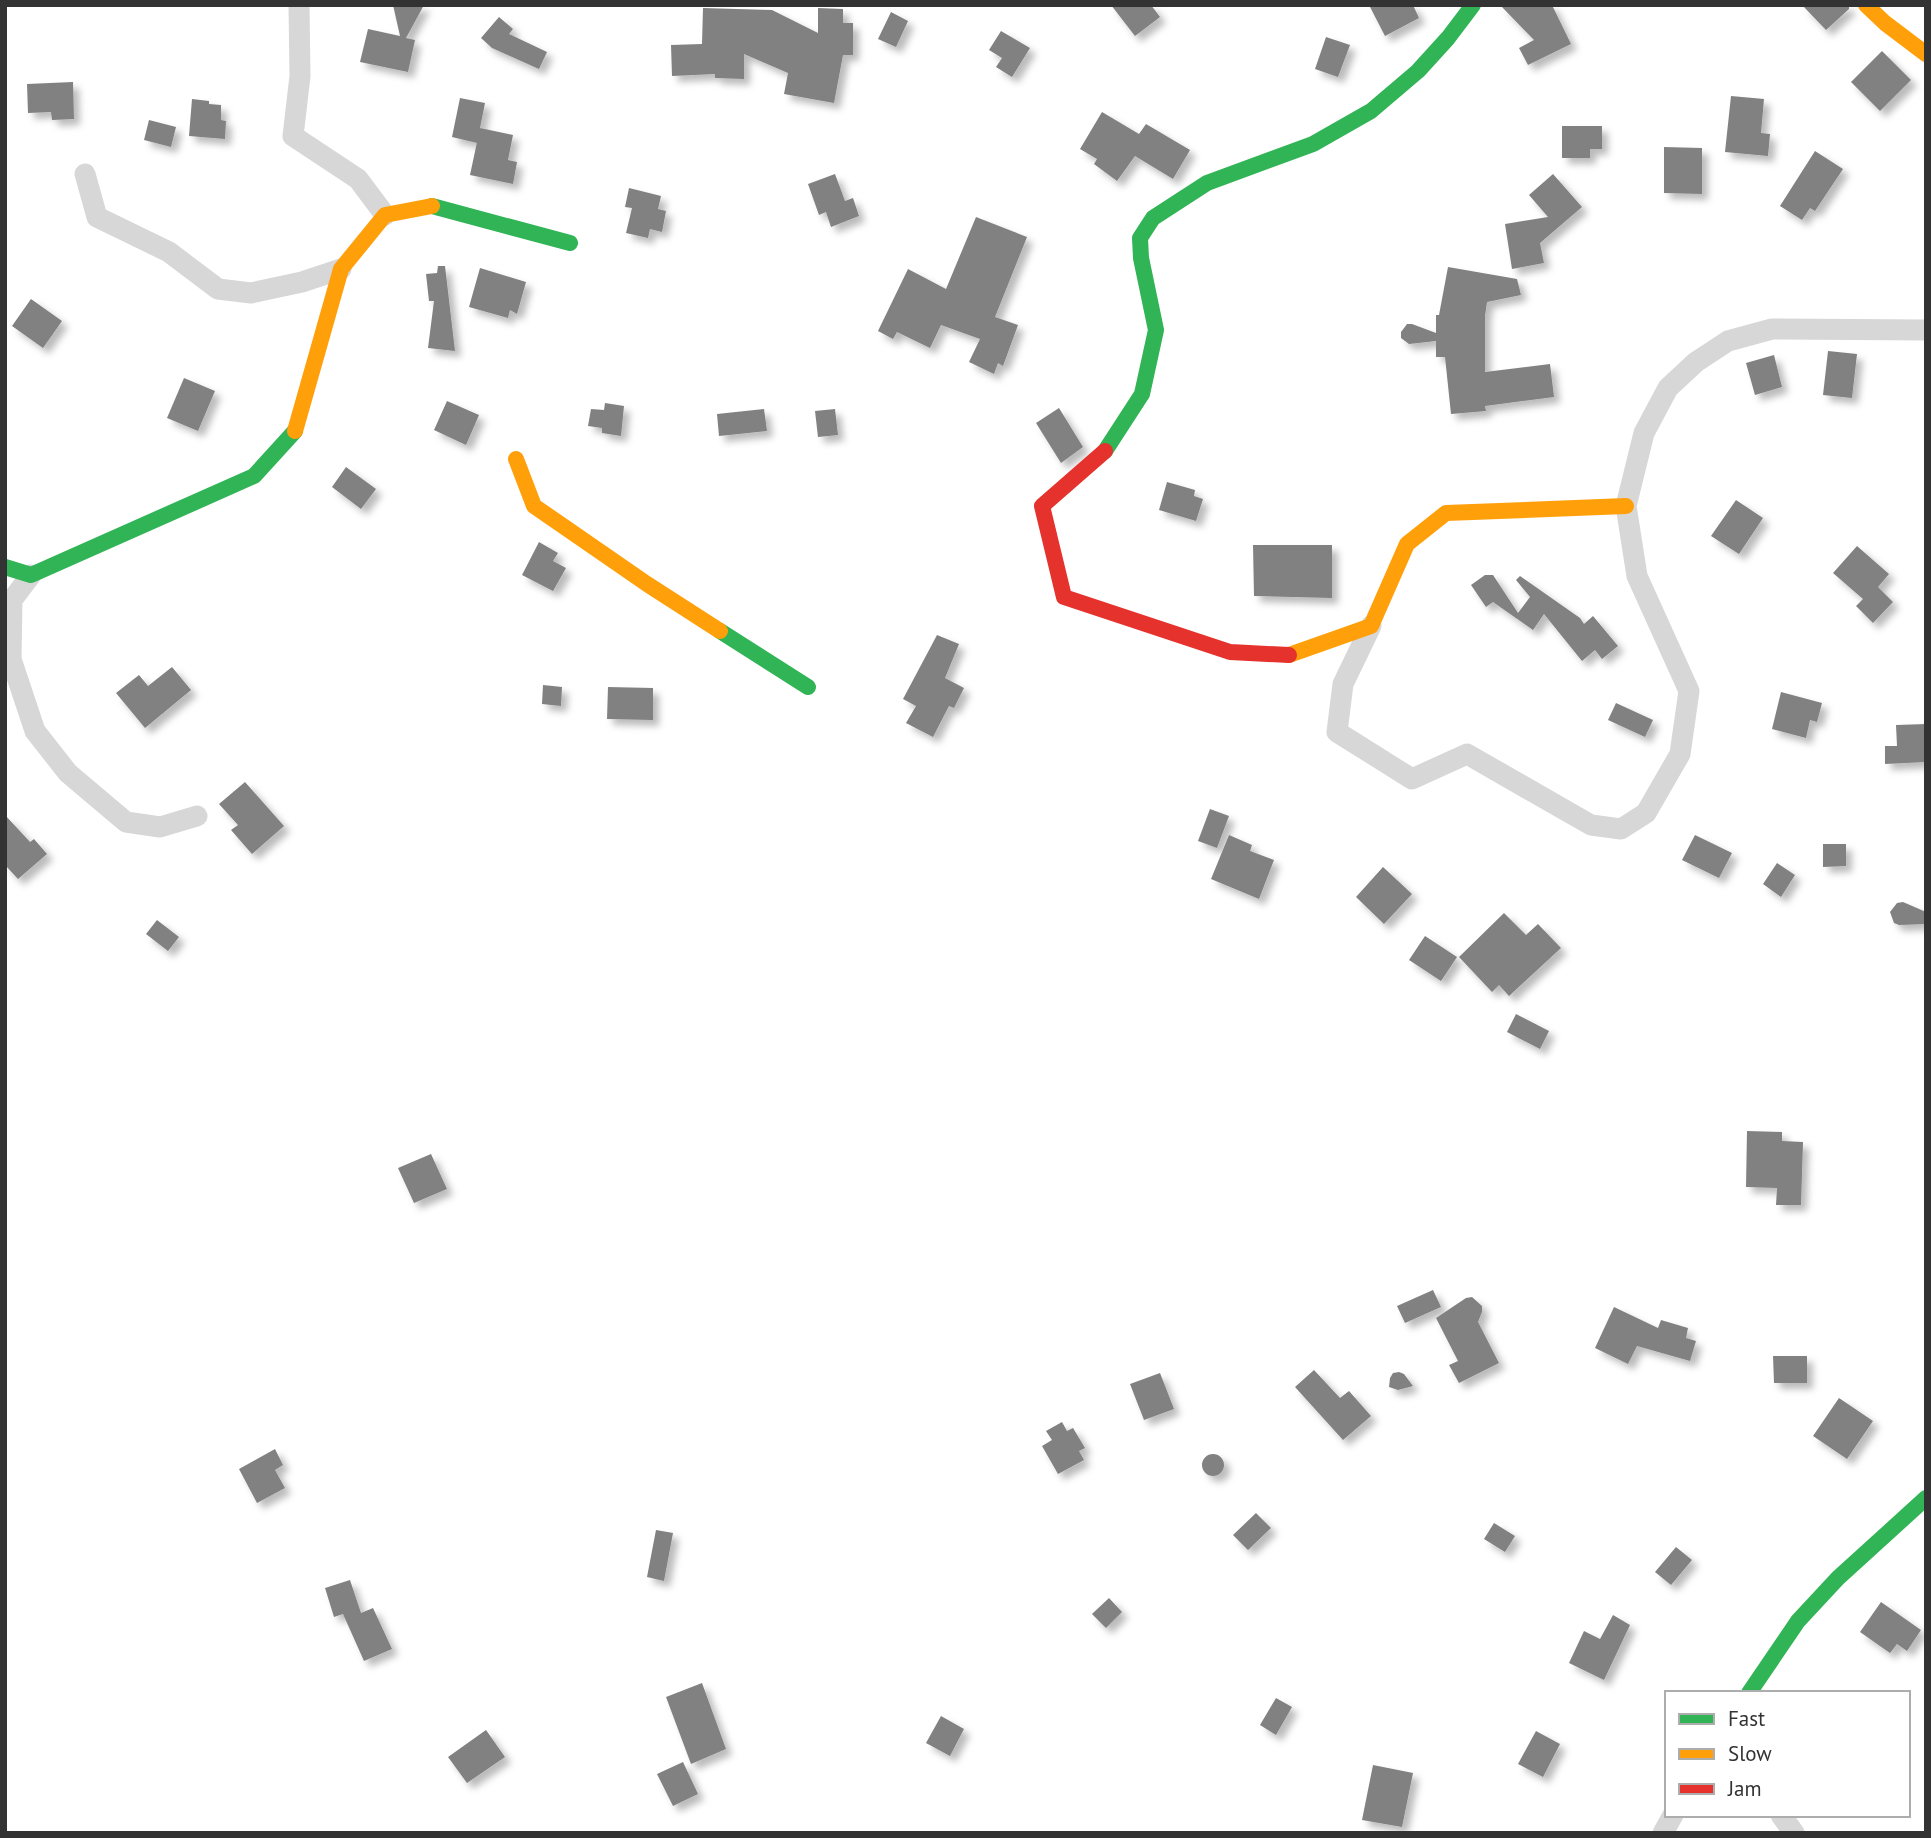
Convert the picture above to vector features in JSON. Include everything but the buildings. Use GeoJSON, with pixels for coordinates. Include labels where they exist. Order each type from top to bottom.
{"type":"FeatureCollection","features":[{"type":"Feature","properties":{"kind":"street"},"geometry":{"type":"LineString","coordinates":[[299,5],[300,76],[292,136],[358,180],[385,215]]}},
{"type":"Feature","properties":{"kind":"street"},"geometry":{"type":"LineString","coordinates":[[1371,626],[1293,655],[1230,652],[1064,597],[1042,506],[1108,449],[1142,394],[1156,330],[1141,258],[1140,238],[1153,218],[1208,183],[1314,144],[1371,111],[1418,71],[1473,5]]}},
{"type":"Feature","properties":{"kind":"street"},"geometry":{"type":"LineString","coordinates":[[1866,5],[1926,54]]}},
{"type":"Feature","properties":{"kind":"street"},"geometry":{"type":"LineString","coordinates":[[85,173],[97,217],[169,252],[219,289],[251,293],[302,282],[341,269]]}},
{"type":"Feature","properties":{"kind":"street"},"geometry":{"type":"LineString","coordinates":[[197,816],[160,827],[126,822],[68,772],[35,731],[11,659],[12,600],[31,576],[254,476],[295,432],[341,269],[385,215],[435,205],[570,243]]}},
{"type":"Feature","properties":{"kind":"street"},"geometry":{"type":"LineString","coordinates":[[1626,506],[1446,513],[1407,544],[1343,684],[1336,732],[1412,779],[1467,754],[1591,825],[1621,829],[1646,813],[1680,754],[1689,691],[1637,576],[1626,506],[1644,433],[1668,388],[1696,362],[1728,341],[1772,329],[1926,330]]}},
{"type":"Feature","properties":{"kind":"street"},"geometry":{"type":"LineString","coordinates":[[516,458],[534,506],[637,577],[808,687]]}},
{"type":"Feature","properties":{"kind":"street"},"geometry":{"type":"LineString","coordinates":[[5,567],[31,576]]}},
{"type":"Feature","properties":{"kind":"street"},"geometry":{"type":"LineString","coordinates":[[1750,1691],[1798,1621],[1830,1586],[1926,1498]]}},
{"type":"Feature","properties":{"kind":"street"},"geometry":{"type":"LineString","coordinates":[[1663,1833],[1672,1817]]}},
{"type":"Feature","properties":{"kind":"street"},"geometry":{"type":"LineString","coordinates":[[1782,1817],[1794,1833]]}},
{"type":"Feature","properties":{"kind":"traffic: fast"},"geometry":{"type":"LineString","coordinates":[[1105,451],[1142,394],[1156,330],[1141,258],[1140,238],[1153,218],[1207,183],[1313,144],[1371,111],[1418,71],[1473,5]]}},
{"type":"Feature","properties":{"kind":"traffic: fast"},"geometry":{"type":"LineString","coordinates":[[432,206],[570,243]]}},
{"type":"Feature","properties":{"kind":"traffic: fast"},"geometry":{"type":"LineString","coordinates":[[5,567],[31,575],[254,476],[295,431]]}},
{"type":"Feature","properties":{"kind":"traffic: fast"},"geometry":{"type":"LineString","coordinates":[[720,631],[808,687]]}},
{"type":"Feature","properties":{"kind":"traffic: fast"},"geometry":{"type":"LineString","coordinates":[[1750,1691],[1798,1621],[1838,1578],[1926,1498]]}},
{"type":"Feature","properties":{"kind":"traffic: slow"},"geometry":{"type":"LineString","coordinates":[[1866,5],[1926,54]]}},
{"type":"Feature","properties":{"kind":"traffic: slow"},"geometry":{"type":"LineString","coordinates":[[295,431],[341,269],[385,215],[432,206]]}},
{"type":"Feature","properties":{"kind":"traffic: slow"},"geometry":{"type":"LineString","coordinates":[[516,459],[534,506],[720,631]]}},
{"type":"Feature","properties":{"kind":"traffic: slow"},"geometry":{"type":"LineString","coordinates":[[1289,655],[1371,626],[1407,544],[1446,513],[1626,506]]}},
{"type":"Feature","properties":{"kind":"traffic: jam"},"geometry":{"type":"LineString","coordinates":[[1105,451],[1042,506],[1064,597],[1230,652],[1289,655]]}}]}
